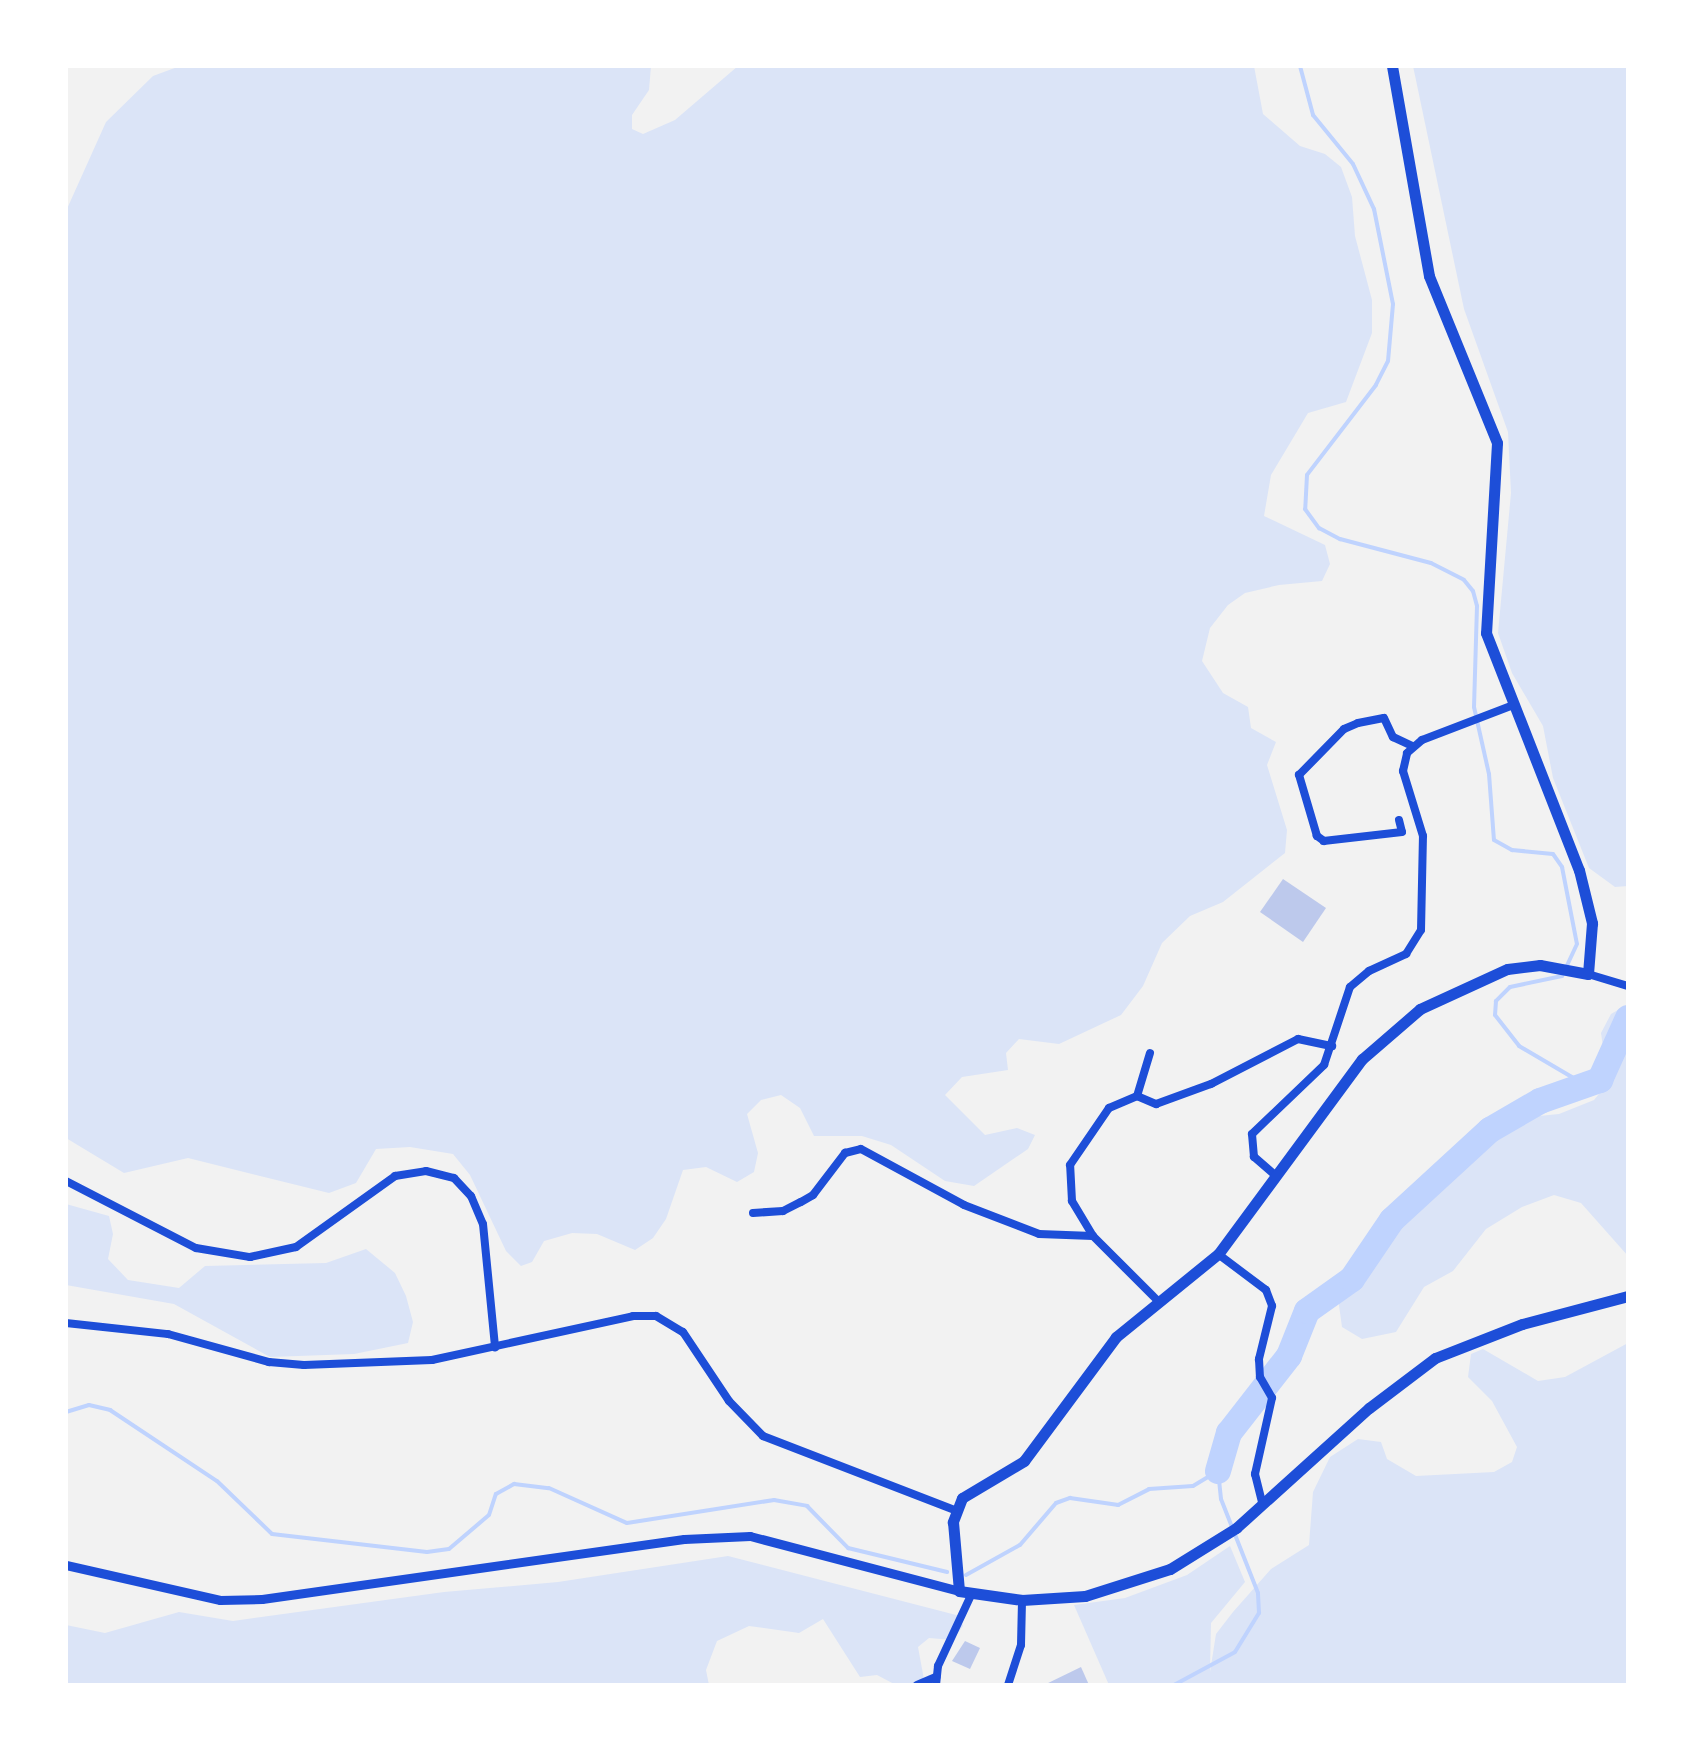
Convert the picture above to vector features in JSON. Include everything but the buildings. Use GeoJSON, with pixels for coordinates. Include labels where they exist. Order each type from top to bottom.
{"type":"FeatureCollection","features":[{"type":"Feature","properties":{"kind":"main road"},"geometry":{"type":"LineString","coordinates":[[1392,66],[1429,276],[1497,443],[1485,625],[1511,706],[1583,882],[1593,946],[1588,974],[1540,965],[1507,969],[1420,1009],[1346,1077],[1218,1254],[1101,1353],[1024,1461],[972,1489],[955,1510],[959,1591],[1022,1600],[1085,1596],[1170,1569],[1236,1528],[1369,1408],[1435,1358],[1522,1324],[1628,1296]]}},
{"type":"Feature","properties":{"kind":"street"},"geometry":{"type":"LineString","coordinates":[[1399,820],[1402,832],[1324,841],[1317,836],[1299,775],[1344,729],[1358,723],[1384,718],[1393,737],[1412,746],[1511,706]]}},
{"type":"Feature","properties":{"kind":"street"},"geometry":{"type":"LineString","coordinates":[[1275,1175],[1254,1157],[1252,1134],[1317,1076],[1332,1046],[1350,987],[1369,971],[1406,954],[1421,930],[1423,836],[1403,771],[1412,746]]}},
{"type":"Feature","properties":{"kind":"street"},"geometry":{"type":"LineString","coordinates":[[1588,974],[1628,986]]}},
{"type":"Feature","properties":{"kind":"street"},"geometry":{"type":"LineString","coordinates":[[1137,1096],[1148,1104],[1164,1103],[1298,1039],[1332,1046]]}},
{"type":"Feature","properties":{"kind":"street"},"geometry":{"type":"LineString","coordinates":[[1150,1053],[1137,1096],[1109,1108],[1070,1165],[1072,1201],[1093,1236],[1159,1302]]}},
{"type":"Feature","properties":{"kind":"street"},"geometry":{"type":"LineString","coordinates":[[753,1213],[783,1211],[813,1195],[852,1148],[964,1205],[1039,1234],[1093,1236]]}},
{"type":"Feature","properties":{"kind":"street"},"geometry":{"type":"LineString","coordinates":[[66,1181],[196,1248],[250,1257],[296,1247],[395,1176],[440,1173],[463,1186],[478,1207],[495,1347]]}},
{"type":"Feature","properties":{"kind":"street"},"geometry":{"type":"LineString","coordinates":[[1218,1254],[1266,1290],[1271,1300],[1272,1324],[1259,1359],[1263,1381],[1270,1392],[1255,1474],[1263,1505]]}},
{"type":"Feature","properties":{"kind":"street"},"geometry":{"type":"LineString","coordinates":[[66,1323],[168,1334],[269,1362],[304,1365],[432,1360],[633,1316],[666,1319],[689,1339],[729,1401],[763,1436],[955,1510]]}},
{"type":"Feature","properties":{"kind":"street"},"geometry":{"type":"LineString","coordinates":[[66,1565],[220,1600],[262,1599],[684,1539],[750,1536],[959,1591]]}},
{"type":"Feature","properties":{"kind":"street"},"geometry":{"type":"LineString","coordinates":[[917,1685],[936,1681],[972,1593]]}},
{"type":"Feature","properties":{"kind":"street"},"geometry":{"type":"LineString","coordinates":[[1008,1685],[1021,1645],[1022,1600]]}},
{"type":"Feature","properties":{"kind":"shaded area"},"geometry":{"type":"Polygon","coordinates":[[[180,66],[651,66],[649,90],[632,115],[632,129],[643,134],[675,120],[738,66],[1254,66],[1263,114],[1300,146],[1325,154],[1341,167],[1352,197],[1355,236],[1372,300],[1372,333],[1346,402],[1308,413],[1271,475],[1264,516],[1325,545],[1330,564],[1322,581],[1279,585],[1245,593],[1228,605],[1210,628],[1202,661],[1223,693],[1248,707],[1251,728],[1276,742],[1267,765],[1287,830],[1285,853],[1223,902],[1190,916],[1162,943],[1143,986],[1121,1015],[1059,1044],[1019,1039],[1006,1053],[1008,1070],[962,1077],[945,1095],[985,1135],[1017,1128],[1035,1135],[1028,1149],[974,1186],[945,1181],[891,1145],[862,1136],[814,1136],[800,1108],[781,1095],[761,1100],[747,1114],[758,1153],[754,1172],[737,1182],[706,1167],[683,1170],[666,1219],[653,1238],[635,1250],[597,1234],[572,1233],[544,1241],[532,1262],[521,1266],[506,1251],[470,1175],[453,1154],[410,1147],[376,1149],[356,1183],[329,1193],[188,1158],[124,1173],[66,1138],[66,211],[106,122],[153,76],[180,66]]]}},
{"type":"Feature","properties":{"kind":"shaded area"},"geometry":{"type":"Polygon","coordinates":[[[1413,66],[1628,66],[1628,886],[1615,887],[1589,868],[1553,778],[1543,726],[1512,673],[1498,633],[1511,493],[1508,432],[1464,309],[1413,66]]]}},
{"type":"Feature","properties":{"kind":"shaded area"},"geometry":{"type":"Polygon","coordinates":[[[1628,1004],[1628,1256],[1581,1203],[1554,1195],[1522,1207],[1486,1229],[1453,1271],[1424,1287],[1396,1332],[1362,1339],[1342,1327],[1338,1298],[1369,1269],[1413,1185],[1480,1122],[1559,1114],[1594,1100],[1608,1083],[1601,1033],[1611,1014],[1628,1004]]]}},
{"type":"Feature","properties":{"kind":"shaded area"},"geometry":{"type":"Polygon","coordinates":[[[66,1204],[109,1216],[113,1234],[108,1259],[128,1280],[179,1288],[205,1266],[326,1263],[366,1249],[395,1273],[406,1296],[413,1322],[408,1343],[354,1354],[270,1357],[174,1304],[66,1285],[66,1204]]]}},
{"type":"Feature","properties":{"kind":"shaded area"},"geometry":{"type":"Polygon","coordinates":[[[1628,1343],[1628,1685],[1109,1685],[1074,1605],[1125,1598],[1187,1575],[1230,1546],[1245,1582],[1211,1623],[1210,1672],[1216,1634],[1233,1612],[1271,1569],[1309,1545],[1313,1492],[1330,1457],[1358,1439],[1381,1442],[1387,1459],[1416,1476],[1494,1472],[1512,1462],[1517,1447],[1492,1401],[1468,1377],[1471,1354],[1483,1349],[1538,1381],[1565,1377],[1628,1343]]]}},
{"type":"Feature","properties":{"kind":"shaded area"},"geometry":{"type":"Polygon","coordinates":[[[728,1556],[960,1616],[963,1626],[953,1640],[929,1638],[918,1647],[925,1685],[896,1685],[877,1675],[860,1677],[823,1619],[799,1633],[749,1626],[717,1641],[706,1670],[709,1685],[66,1685],[66,1625],[105,1633],[179,1612],[233,1621],[444,1592],[558,1582],[728,1556]]]}},
{"type":"Feature","properties":{"kind":"waterway"},"geometry":{"type":"LineString","coordinates":[[1300,66],[1313,115],[1353,164],[1374,209],[1393,304],[1388,361],[1376,385],[1307,475],[1305,509],[1319,528],[1340,539],[1431,563],[1464,580],[1473,591],[1477,606],[1474,707],[1489,774],[1494,840],[1512,850],[1553,854],[1562,867],[1577,944],[1562,976],[1510,987],[1496,1001],[1495,1015],[1519,1046],[1589,1087]]}},
{"type":"Feature","properties":{"kind":"waterway"},"geometry":{"type":"LineString","coordinates":[[1218,1471],[1229,1433],[1289,1356],[1307,1311],[1352,1279],[1392,1220],[1490,1130],[1540,1101],[1600,1080],[1628,1018]]}},
{"type":"Feature","properties":{"kind":"waterway"},"geometry":{"type":"LineString","coordinates":[[66,1412],[89,1405],[110,1410],[217,1481],[272,1534],[427,1552],[449,1549],[489,1515],[496,1494],[514,1484],[549,1488],[627,1523],[774,1500],[807,1506],[848,1548],[947,1572]]}},
{"type":"Feature","properties":{"kind":"waterway"},"geometry":{"type":"LineString","coordinates":[[966,1575],[1020,1545],[1056,1503],[1070,1498],[1118,1505],[1149,1489],[1193,1486],[1218,1471]]}},
{"type":"Feature","properties":{"kind":"waterway"},"geometry":{"type":"LineString","coordinates":[[1174,1685],[1235,1652],[1259,1613],[1258,1593],[1221,1499],[1218,1471]]}}]}
